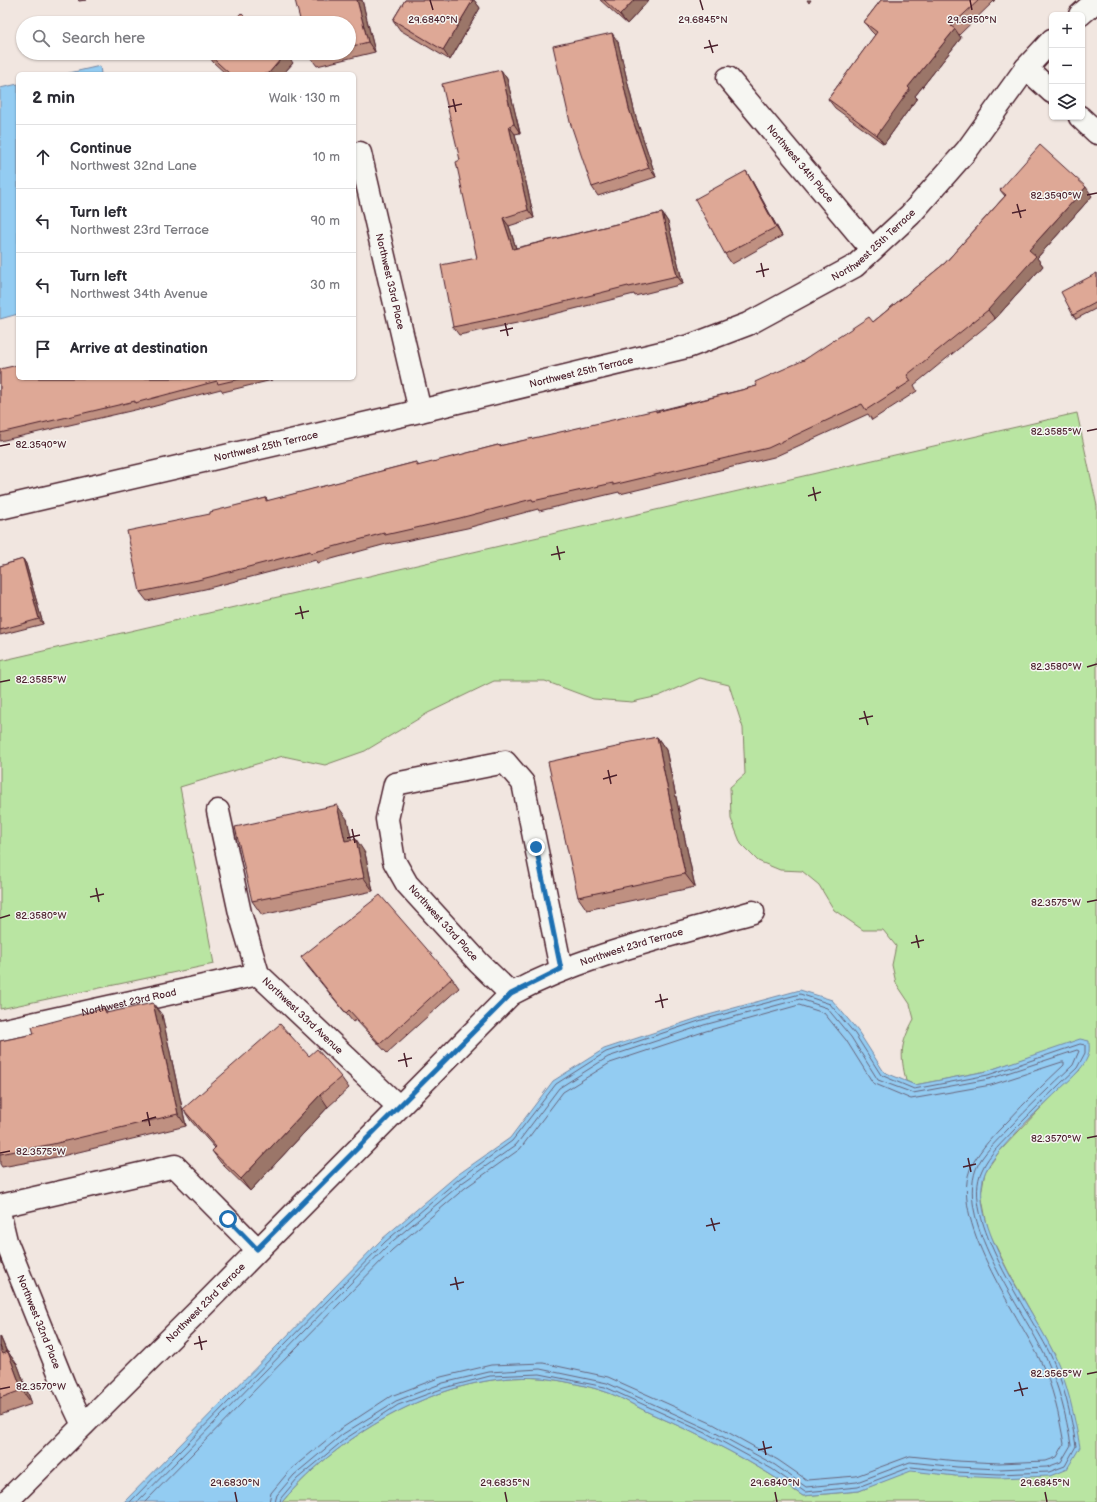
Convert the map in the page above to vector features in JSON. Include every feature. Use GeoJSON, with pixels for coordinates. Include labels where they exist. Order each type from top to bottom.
{"type":"FeatureCollection","features":[{"type":"Feature","properties":{"kind":"street"},"geometry":{"type":"LineString","coordinates":[[1083,12],[1097,0]]}},
{"type":"Feature","properties":{"kind":"street","name":"Northwest 25th Terrace"},"geometry":{"type":"LineString","coordinates":[[0,508],[420,411],[690,346],[748,324],[802,297],[855,266],[910,214],[967,150],[1026,68],[1049,43]]}},
{"type":"Feature","properties":{"kind":"street"},"geometry":{"type":"LineString","coordinates":[[1026,68],[1049,89]]}},
{"type":"Feature","properties":{"kind":"street","name":"Northwest 34th Place"},"geometry":{"type":"LineString","coordinates":[[728,78],[872,250]]}},
{"type":"Feature","properties":{"kind":"street"},"geometry":{"type":"LineString","coordinates":[[1083,120],[1097,133]]}},
{"type":"Feature","properties":{"kind":"street","name":"Northwest 33rd Place"},"geometry":{"type":"LineString","coordinates":[[360,152],[420,411]]}},
{"type":"Feature","properties":{"kind":"street","name":"Northwest 33rd Place"},"geometry":{"type":"LineString","coordinates":[[511,994],[479,963],[407,884],[394,861],[387,819],[395,784],[505,762],[523,783],[561,969]]}},
{"type":"Feature","properties":{"kind":"street","name":"Northwest 33rd Avenue"},"geometry":{"type":"LineString","coordinates":[[218,811],[240,913],[258,974],[399,1107]]}},
{"type":"Feature","properties":{"kind":"street","name":"Northwest 23rd Terrace"},"geometry":{"type":"LineString","coordinates":[[6,1502],[204,1305],[257,1249],[511,994],[561,969],[753,912]]}},
{"type":"Feature","properties":{"kind":"street","name":"Northwest 23rd Road"},"geometry":{"type":"LineString","coordinates":[[0,1031],[258,974]]}},
{"type":"Feature","properties":{"kind":"street"},"geometry":{"type":"LineString","coordinates":[[0,1206],[175,1166],[257,1249]]}},
{"type":"Feature","properties":{"kind":"street","name":"Northwest 32nd Place"},"geometry":{"type":"LineString","coordinates":[[0,1216],[6,1241],[64,1385],[83,1424]]}},
{"type":"Feature","properties":{"kind":"green space"},"geometry":{"type":"Polygon","coordinates":[[[1077,413],[1097,506],[1097,1502],[282,1502],[306,1476],[334,1452],[365,1430],[398,1411],[433,1396],[469,1385],[505,1378],[541,1378],[563,1381],[609,1393],[730,1451],[803,1496],[859,1491],[911,1470],[956,1476],[1055,1355],[1008,1271],[988,1230],[981,1194],[985,1172],[999,1152],[1056,1092],[1080,1070],[1029,1057],[987,1071],[915,1085],[906,1081],[902,1049],[914,1019],[910,1004],[896,983],[892,965],[896,946],[883,930],[863,930],[834,910],[819,885],[802,871],[780,870],[758,861],[741,844],[731,819],[730,787],[745,774],[743,728],[729,685],[700,678],[659,696],[632,702],[593,699],[545,681],[494,681],[428,713],[365,751],[325,765],[283,756],[180,787],[214,964],[0,1009],[0,661],[1077,413]]]}},
{"type":"Feature","properties":{"kind":"water"},"geometry":{"type":"Polygon","coordinates":[[[100,66],[101,72],[74,72],[100,66]]]}},
{"type":"Feature","properties":{"kind":"water"},"geometry":{"type":"Polygon","coordinates":[[[16,84],[16,315],[0,319],[0,88],[16,84]]]}},
{"type":"Feature","properties":{"kind":"water"},"geometry":{"type":"Polygon","coordinates":[[[800,990],[832,1000],[858,1031],[884,1072],[915,1085],[987,1071],[1080,1039],[1089,1041],[1088,1056],[1079,1071],[1040,1108],[997,1154],[989,1165],[985,1173],[982,1193],[985,1216],[993,1240],[1004,1265],[1054,1354],[1067,1388],[1080,1447],[1067,1469],[1050,1476],[999,1478],[956,1476],[911,1471],[859,1491],[803,1496],[730,1451],[609,1393],[563,1381],[541,1378],[505,1378],[469,1385],[433,1396],[398,1411],[365,1430],[334,1452],[306,1476],[282,1502],[124,1502],[382,1239],[456,1176],[510,1138],[553,1081],[604,1049],[701,1017],[800,990]]]}},
{"type":"Feature","properties":{"kind":"building"},"geometry":{"type":"Polygon","coordinates":[[[295,0],[357,0],[368,42],[356,45],[356,16],[299,16],[295,0]]]}},
{"type":"Feature","properties":{"kind":"building"},"geometry":{"type":"Polygon","coordinates":[[[405,0],[473,0],[443,50],[393,20],[405,0]]]}},
{"type":"Feature","properties":{"kind":"building"},"geometry":{"type":"Polygon","coordinates":[[[604,0],[634,0],[620,15],[604,0]]]}},
{"type":"Feature","properties":{"kind":"building"},"geometry":{"type":"Polygon","coordinates":[[[881,0],[979,0],[951,26],[955,29],[908,87],[910,89],[877,135],[828,99],[877,32],[864,22],[881,0]]]}},
{"type":"Feature","properties":{"kind":"building"},"geometry":{"type":"Polygon","coordinates":[[[612,33],[629,109],[649,168],[592,187],[570,122],[553,46],[612,33]]]}},
{"type":"Feature","properties":{"kind":"building"},"geometry":{"type":"Polygon","coordinates":[[[215,60],[280,60],[270,72],[228,72],[215,60]]]}},
{"type":"Feature","properties":{"kind":"building"},"geometry":{"type":"Polygon","coordinates":[[[501,70],[514,124],[509,126],[528,210],[503,218],[513,249],[662,213],[677,276],[628,286],[516,314],[453,327],[441,265],[477,258],[456,162],[460,160],[442,84],[501,70]]]}},
{"type":"Feature","properties":{"kind":"building"},"geometry":{"type":"Polygon","coordinates":[[[1040,145],[1086,187],[1029,250],[1036,256],[988,310],[907,375],[911,381],[866,410],[862,404],[768,448],[613,485],[613,483],[533,501],[532,499],[460,518],[385,535],[384,533],[311,553],[310,551],[198,580],[140,592],[127,531],[210,514],[210,512],[266,498],[266,501],[416,462],[417,466],[498,445],[656,410],[656,412],[757,386],[755,382],[804,360],[869,317],[873,322],[945,263],[1006,195],[1000,190],[1040,145]]]}},
{"type":"Feature","properties":{"kind":"building"},"geometry":{"type":"Polygon","coordinates":[[[746,171],[776,227],[725,254],[695,199],[746,171]]]}},
{"type":"Feature","properties":{"kind":"building"},"geometry":{"type":"Polygon","coordinates":[[[1097,273],[1097,302],[1073,315],[1061,292],[1097,273]]]}},
{"type":"Feature","properties":{"kind":"building"},"geometry":{"type":"Polygon","coordinates":[[[16,365],[16,380],[235,380],[218,384],[217,381],[135,403],[135,401],[0,433],[0,369],[16,365]]]}},
{"type":"Feature","properties":{"kind":"building"},"geometry":{"type":"Polygon","coordinates":[[[23,559],[39,619],[0,630],[0,566],[23,559]]]}},
{"type":"Feature","properties":{"kind":"building"},"geometry":{"type":"Polygon","coordinates":[[[657,737],[685,874],[578,897],[548,762],[621,746],[621,744],[657,737]]]}},
{"type":"Feature","properties":{"kind":"building"},"geometry":{"type":"Polygon","coordinates":[[[337,805],[345,841],[356,839],[364,878],[252,901],[235,827],[337,805]]]}},
{"type":"Feature","properties":{"kind":"building"},"geometry":{"type":"Polygon","coordinates":[[[380,895],[452,978],[380,1044],[349,1010],[346,1013],[301,957],[380,895]]]}},
{"type":"Feature","properties":{"kind":"building"},"geometry":{"type":"Polygon","coordinates":[[[153,1003],[178,1114],[53,1144],[0,1154],[0,1041],[34,1034],[32,1027],[104,1008],[106,1013],[153,1003]]]}},
{"type":"Feature","properties":{"kind":"building"},"geometry":{"type":"Polygon","coordinates":[[[280,1024],[309,1056],[317,1049],[341,1077],[320,1095],[241,1179],[212,1151],[216,1147],[183,1109],[280,1024]]]}},
{"type":"Feature","properties":{"kind":"building"},"geometry":{"type":"Polygon","coordinates":[[[0,1346],[3,1354],[8,1352],[22,1390],[0,1398],[0,1346]]]}},
{"type":"Feature","properties":{"kind":"route"},"geometry":{"type":"LineString","coordinates":[[228,1219],[257,1249],[511,994],[530,983],[561,969],[536,847]]}}]}
